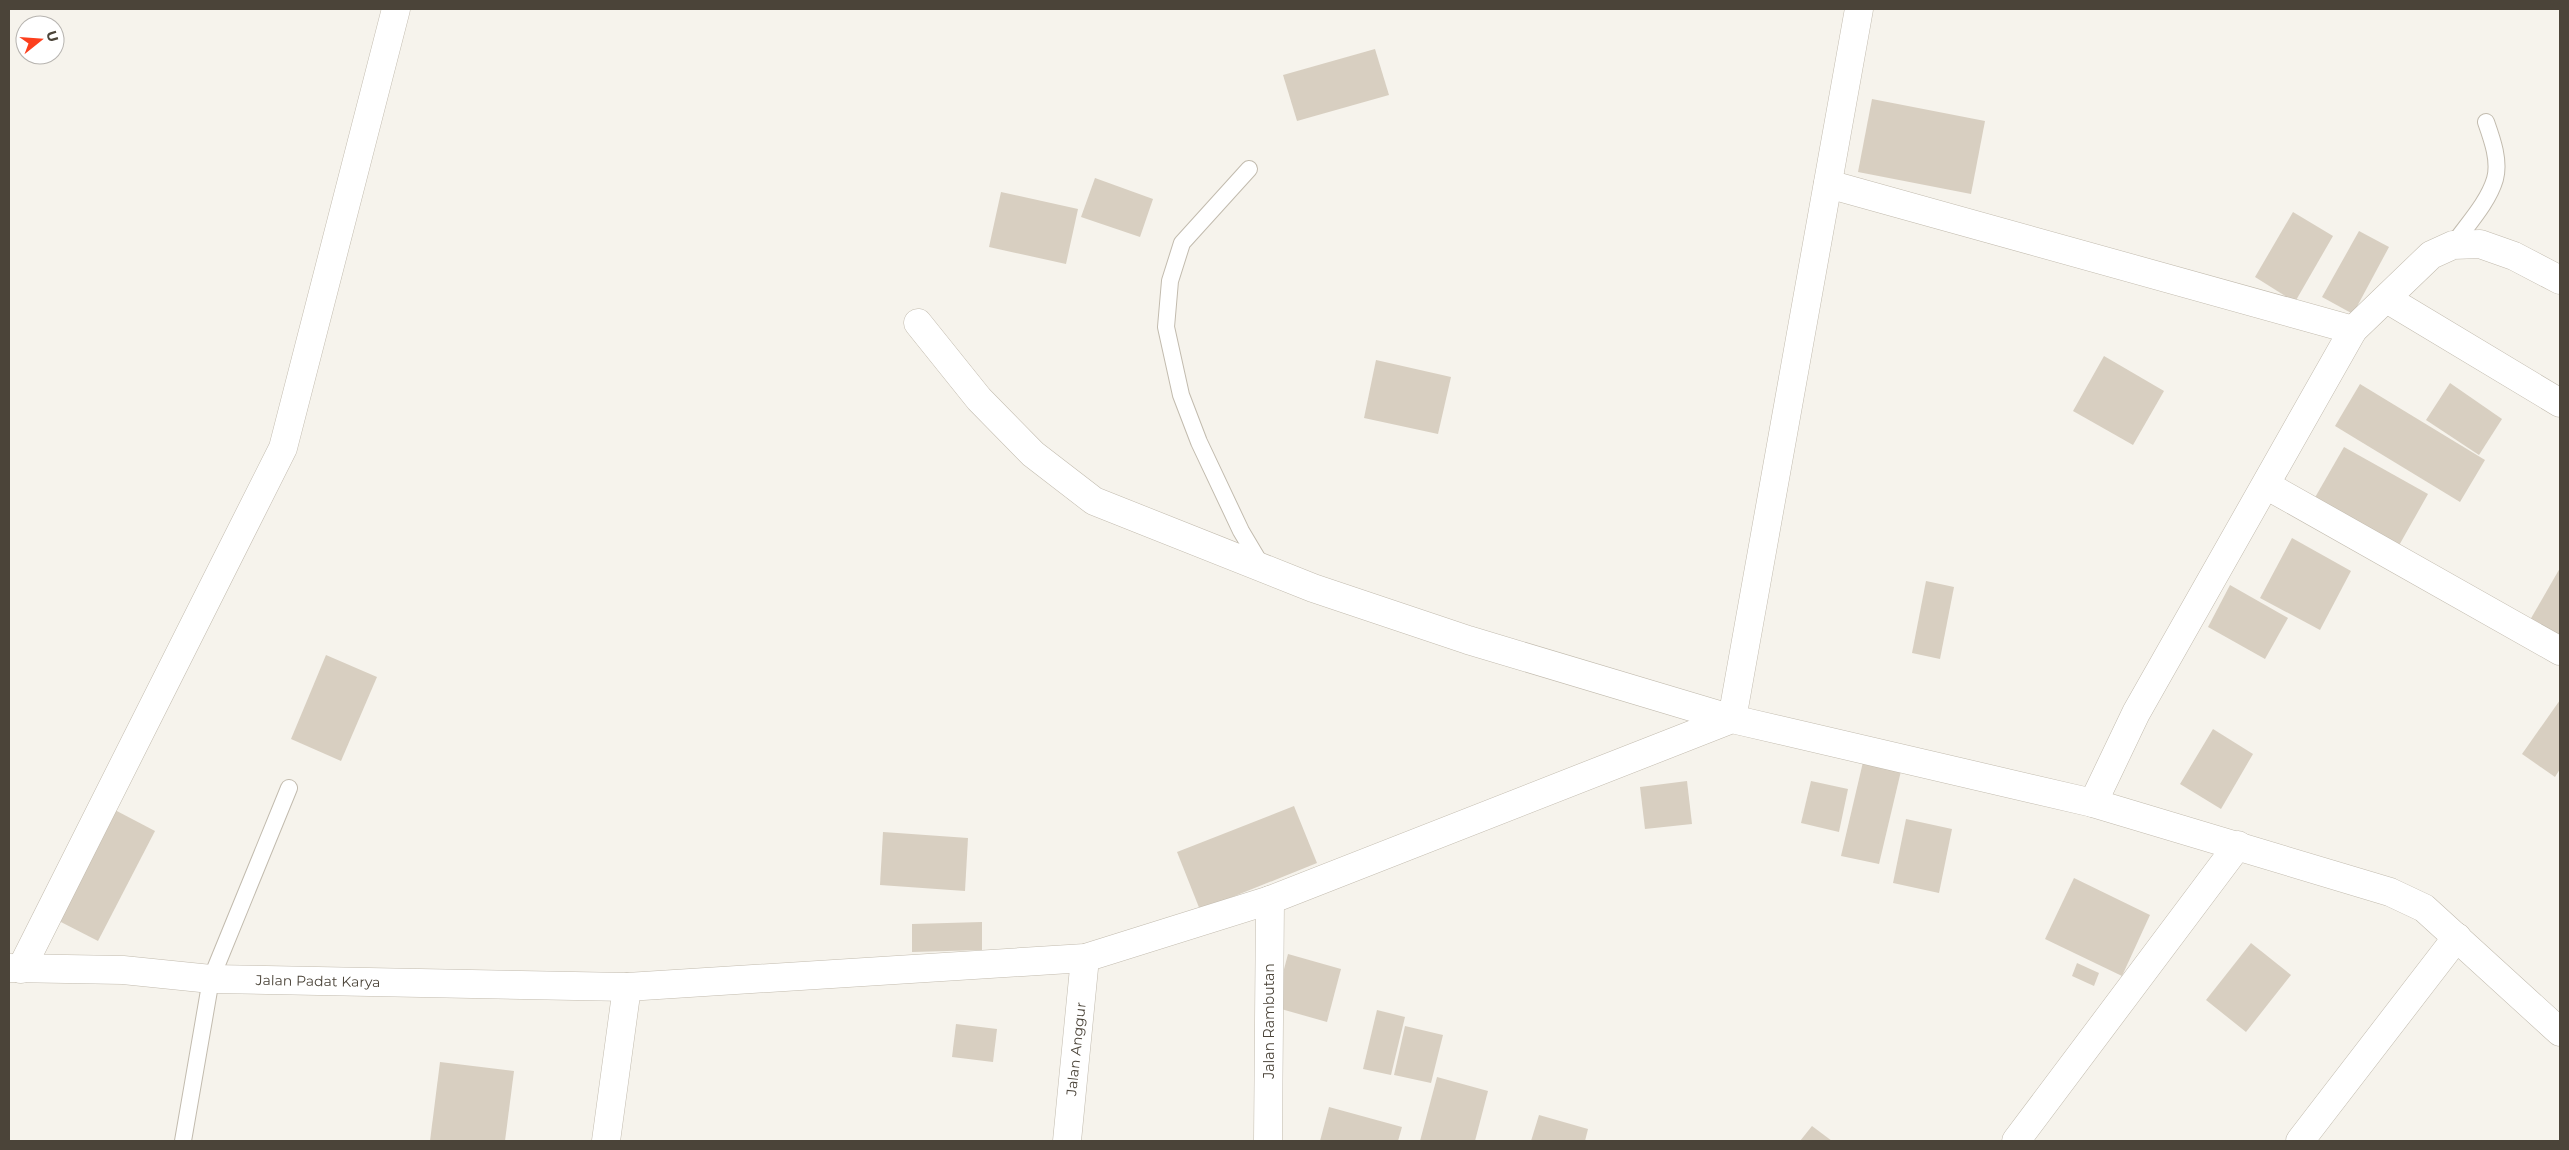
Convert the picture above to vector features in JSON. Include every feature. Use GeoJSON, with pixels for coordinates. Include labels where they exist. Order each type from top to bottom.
{"type":"FeatureCollection","features":[{"type":"Feature","properties":{"kind":"street"},"geometry":{"type":"LineString","coordinates":[[15,969],[283,448],[396,9]]}},
{"type":"Feature","properties":{"kind":"street"},"geometry":{"type":"LineString","coordinates":[[1732,718],[1859,9]]}},
{"type":"Feature","properties":{"kind":"street"},"geometry":{"type":"LineString","coordinates":[[1828,184],[2353,330]]}},
{"type":"Feature","properties":{"kind":"street"},"geometry":{"type":"LineString","coordinates":[[2093,803],[2136,713],[2353,330],[2431,255],[2453,245],[2480,244],[2514,256],[2560,280]]}},
{"type":"Feature","properties":{"kind":"street"},"geometry":{"type":"LineString","coordinates":[[2387,299],[2560,403]]}},
{"type":"Feature","properties":{"kind":"street"},"geometry":{"type":"LineString","coordinates":[[918,323],[979,399],[1033,454],[1094,501],[1264,570],[1468,640],[1732,718],[2093,803],[2390,892],[2424,908],[2560,1032]]}},
{"type":"Feature","properties":{"kind":"street"},"geometry":{"type":"LineString","coordinates":[[2266,485],[2560,651]]}},
{"type":"Feature","properties":{"kind":"street","name":"Jalan Padat Karya"},"geometry":{"type":"LineString","coordinates":[[15,969],[123,970],[211,980],[627,987],[1086,958],[1270,900],[1732,718]]}},
{"type":"Feature","properties":{"kind":"street"},"geometry":{"type":"LineString","coordinates":[[2016,1141],[2238,845]]}},
{"type":"Feature","properties":{"kind":"street","name":"Jalan Rambutan"},"geometry":{"type":"LineString","coordinates":[[1268,1141],[1270,900]]}},
{"type":"Feature","properties":{"kind":"street"},"geometry":{"type":"LineString","coordinates":[[2300,1141],[2457,937]]}},
{"type":"Feature","properties":{"kind":"street","name":"Jalan Anggur"},"geometry":{"type":"LineString","coordinates":[[1067,1141],[1086,958]]}},
{"type":"Feature","properties":{"kind":"street"},"geometry":{"type":"LineString","coordinates":[[606,1141],[627,987]]}},
{"type":"Feature","properties":{"kind":"lane"},"geometry":{"type":"LineString","coordinates":[[2453,245],[2481,205],[2495,179],[2495,147],[2486,122]]}},
{"type":"Feature","properties":{"kind":"lane"},"geometry":{"type":"LineString","coordinates":[[1249,169],[1182,243],[1170,281],[1166,327],[1182,395],[1198,442],[1240,530],[1264,570]]}},
{"type":"Feature","properties":{"kind":"lane"},"geometry":{"type":"LineString","coordinates":[[183,1141],[211,980],[289,788]]}},
{"type":"Feature","properties":{"kind":"building"},"geometry":{"type":"Polygon","coordinates":[[[1375,49],[1389,95],[1297,121],[1283,75],[1375,49]]]}},
{"type":"Feature","properties":{"kind":"building"},"geometry":{"type":"Polygon","coordinates":[[[1872,99],[1985,121],[1971,194],[1858,172],[1872,99]]]}},
{"type":"Feature","properties":{"kind":"building"},"geometry":{"type":"Polygon","coordinates":[[[1095,178],[1153,199],[1140,237],[1081,217],[1095,178]]]}},
{"type":"Feature","properties":{"kind":"building"},"geometry":{"type":"Polygon","coordinates":[[[1001,192],[1078,209],[1066,264],[989,247],[1001,192]]]}},
{"type":"Feature","properties":{"kind":"building"},"geometry":{"type":"Polygon","coordinates":[[[2293,212],[2333,236],[2295,302],[2255,277],[2293,212]]]}},
{"type":"Feature","properties":{"kind":"building"},"geometry":{"type":"Polygon","coordinates":[[[2359,231],[2389,247],[2353,314],[2322,297],[2359,231]]]}},
{"type":"Feature","properties":{"kind":"building"},"geometry":{"type":"Polygon","coordinates":[[[2104,356],[2164,391],[2133,445],[2073,411],[2104,356]]]}},
{"type":"Feature","properties":{"kind":"building"},"geometry":{"type":"Polygon","coordinates":[[[1376,360],[1451,377],[1438,434],[1364,418],[1376,360]]]}},
{"type":"Feature","properties":{"kind":"building"},"geometry":{"type":"Polygon","coordinates":[[[2450,383],[2502,419],[2479,455],[2426,420],[2450,383]]]}},
{"type":"Feature","properties":{"kind":"building"},"geometry":{"type":"Polygon","coordinates":[[[2360,384],[2485,460],[2460,502],[2335,426],[2360,384]]]}},
{"type":"Feature","properties":{"kind":"building"},"geometry":{"type":"Polygon","coordinates":[[[2344,447],[2428,494],[2397,549],[2313,501],[2344,447]]]}},
{"type":"Feature","properties":{"kind":"building"},"geometry":{"type":"Polygon","coordinates":[[[2292,538],[2351,571],[2320,630],[2260,598],[2292,538]]]}},
{"type":"Feature","properties":{"kind":"building"},"geometry":{"type":"Polygon","coordinates":[[[2560,568],[2560,648],[2526,627],[2560,568]]]}},
{"type":"Feature","properties":{"kind":"building"},"geometry":{"type":"Polygon","coordinates":[[[1926,581],[1954,587],[1940,659],[1912,653],[1926,581]]]}},
{"type":"Feature","properties":{"kind":"building"},"geometry":{"type":"Polygon","coordinates":[[[2230,585],[2288,618],[2265,659],[2208,627],[2230,585]]]}},
{"type":"Feature","properties":{"kind":"building"},"geometry":{"type":"Polygon","coordinates":[[[326,655],[377,677],[341,761],[291,739],[326,655]]]}},
{"type":"Feature","properties":{"kind":"building"},"geometry":{"type":"Polygon","coordinates":[[[2560,700],[2560,769],[2555,777],[2522,754],[2560,700]]]}},
{"type":"Feature","properties":{"kind":"building"},"geometry":{"type":"Polygon","coordinates":[[[2213,729],[2253,754],[2221,809],[2180,784],[2213,729]]]}},
{"type":"Feature","properties":{"kind":"building"},"geometry":{"type":"Polygon","coordinates":[[[1863,762],[1901,771],[1879,864],[1841,856],[1863,762]]]}},
{"type":"Feature","properties":{"kind":"building"},"geometry":{"type":"Polygon","coordinates":[[[1687,781],[1692,824],[1645,829],[1640,787],[1687,781]]]}},
{"type":"Feature","properties":{"kind":"building"},"geometry":{"type":"Polygon","coordinates":[[[1811,781],[1848,789],[1839,832],[1801,823],[1811,781]]]}},
{"type":"Feature","properties":{"kind":"building"},"geometry":{"type":"Polygon","coordinates":[[[1294,806],[1317,863],[1200,910],[1177,852],[1294,806]]]}},
{"type":"Feature","properties":{"kind":"building"},"geometry":{"type":"Polygon","coordinates":[[[113,809],[155,831],[98,941],[57,920],[113,809]]]}},
{"type":"Feature","properties":{"kind":"building"},"geometry":{"type":"Polygon","coordinates":[[[1906,819],[1952,829],[1939,893],[1893,883],[1906,819]]]}},
{"type":"Feature","properties":{"kind":"building"},"geometry":{"type":"Polygon","coordinates":[[[883,832],[968,838],[965,891],[880,885],[883,832]]]}},
{"type":"Feature","properties":{"kind":"building"},"geometry":{"type":"Polygon","coordinates":[[[2074,878],[2150,915],[2122,976],[2045,939],[2074,878]]]}},
{"type":"Feature","properties":{"kind":"building"},"geometry":{"type":"Polygon","coordinates":[[[982,922],[982,950],[912,952],[912,924],[982,922]]]}},
{"type":"Feature","properties":{"kind":"building"},"geometry":{"type":"Polygon","coordinates":[[[2251,943],[2291,975],[2246,1032],[2206,1000],[2251,943]]]}},
{"type":"Feature","properties":{"kind":"building"},"geometry":{"type":"Polygon","coordinates":[[[1288,954],[1341,969],[1327,1022],[1274,1007],[1288,954]]]}},
{"type":"Feature","properties":{"kind":"building"},"geometry":{"type":"Polygon","coordinates":[[[2077,963],[2099,973],[2094,986],[2072,976],[2077,963]]]}},
{"type":"Feature","properties":{"kind":"building"},"geometry":{"type":"Polygon","coordinates":[[[1377,1010],[1405,1017],[1391,1075],[1363,1069],[1377,1010]]]}},
{"type":"Feature","properties":{"kind":"building"},"geometry":{"type":"Polygon","coordinates":[[[956,1024],[997,1029],[993,1062],[952,1057],[956,1024]]]}},
{"type":"Feature","properties":{"kind":"building"},"geometry":{"type":"Polygon","coordinates":[[[1405,1026],[1443,1035],[1431,1083],[1394,1075],[1405,1026]]]}},
{"type":"Feature","properties":{"kind":"building"},"geometry":{"type":"Polygon","coordinates":[[[440,1062],[514,1071],[505,1141],[430,1141],[440,1062]]]}},
{"type":"Feature","properties":{"kind":"building"},"geometry":{"type":"Polygon","coordinates":[[[1437,1077],[1488,1091],[1475,1141],[1420,1141],[1437,1077]]]}},
{"type":"Feature","properties":{"kind":"building"},"geometry":{"type":"Polygon","coordinates":[[[1329,1107],[1402,1127],[1398,1141],[1320,1141],[1329,1107]]]}},
{"type":"Feature","properties":{"kind":"building"},"geometry":{"type":"Polygon","coordinates":[[[1539,1115],[1588,1129],[1585,1141],[1531,1141],[1539,1115]]]}},
{"type":"Feature","properties":{"kind":"building"},"geometry":{"type":"Polygon","coordinates":[[[1812,1126],[1832,1141],[1800,1141],[1812,1126]]]}}]}
